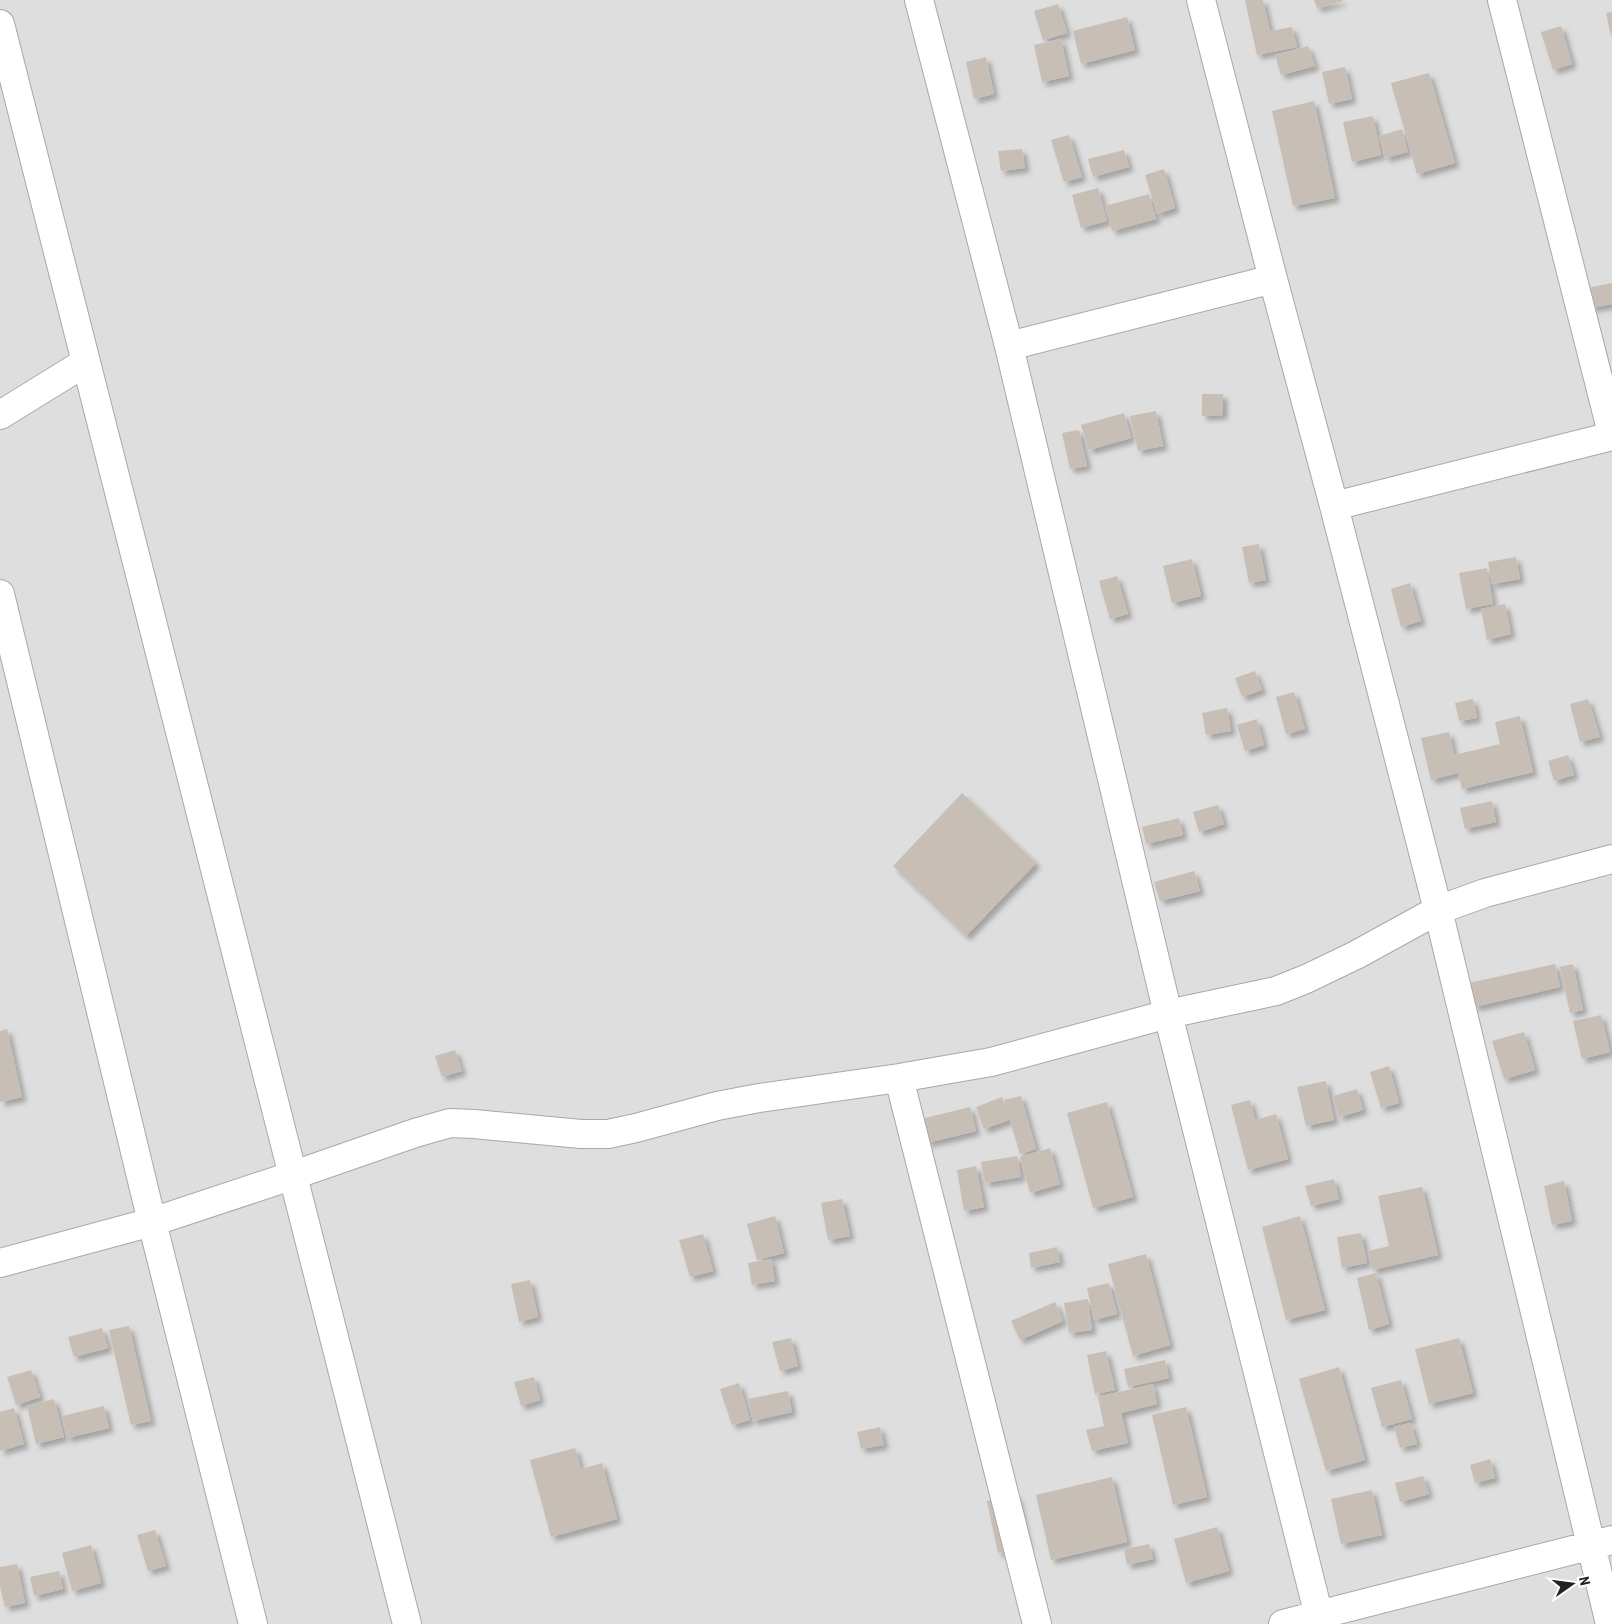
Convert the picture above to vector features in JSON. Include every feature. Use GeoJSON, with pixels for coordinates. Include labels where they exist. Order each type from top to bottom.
{"type":"FeatureCollection","features":[{"type":"Feature","properties":{"kind":"street"},"geometry":{"type":"LineString","coordinates":[[919,0],[1009,346],[1168,1014],[1320,1619]]}},
{"type":"Feature","properties":{"kind":"street"},"geometry":{"type":"LineString","coordinates":[[1201,0],[1602,1542],[1610,1624]]}},
{"type":"Feature","properties":{"kind":"street"},"geometry":{"type":"LineString","coordinates":[[1334,506],[1612,434],[1502,0]]}},
{"type":"Feature","properties":{"kind":"street"},"geometry":{"type":"LineString","coordinates":[[0,24],[407,1624]]}},
{"type":"Feature","properties":{"kind":"street"},"geometry":{"type":"LineString","coordinates":[[1009,346],[1273,279]]}},
{"type":"Feature","properties":{"kind":"street"},"geometry":{"type":"LineString","coordinates":[[0,415],[86,362]]}},
{"type":"Feature","properties":{"kind":"street"},"geometry":{"type":"LineString","coordinates":[[0,594],[152,1222],[253,1624]]}},
{"type":"Feature","properties":{"kind":"street"},"geometry":{"type":"LineString","coordinates":[[0,1262],[152,1222],[415,1133],[450,1123],[581,1134],[608,1134],[717,1106],[759,1098],[899,1078],[991,1062],[1168,1014],[1276,991],[1356,955],[1438,910],[1485,893],[1612,859]]}},
{"type":"Feature","properties":{"kind":"street"},"geometry":{"type":"LineString","coordinates":[[899,1078],[1037,1624]]}},
{"type":"Feature","properties":{"kind":"street"},"geometry":{"type":"LineString","coordinates":[[1283,1624],[1320,1619],[1602,1542]]}},
{"type":"Feature","properties":{"kind":"shaded area"},"geometry":{"type":"Polygon","coordinates":[[[0,0],[1612,0],[1612,1624],[0,1624],[0,0]]]}},
{"type":"Feature","properties":{"kind":"building"},"geometry":{"type":"Polygon","coordinates":[[[1245,0],[1263,0],[1270,31],[1292,27],[1297,47],[1257,55],[1245,0]]]}},
{"type":"Feature","properties":{"kind":"building"},"geometry":{"type":"Polygon","coordinates":[[[1314,0],[1343,0],[1343,1],[1317,8],[1314,0]]]}},
{"type":"Feature","properties":{"kind":"building"},"geometry":{"type":"Polygon","coordinates":[[[1058,4],[1067,33],[1043,40],[1034,11],[1058,4]]]}},
{"type":"Feature","properties":{"kind":"building"},"geometry":{"type":"Polygon","coordinates":[[[1612,12],[1612,35],[1611,35],[1606,13],[1612,12]]]}},
{"type":"Feature","properties":{"kind":"building"},"geometry":{"type":"Polygon","coordinates":[[[1127,17],[1135,50],[1081,64],[1073,31],[1127,17]]]}},
{"type":"Feature","properties":{"kind":"building"},"geometry":{"type":"Polygon","coordinates":[[[1561,26],[1572,64],[1553,70],[1541,32],[1561,26]]]}},
{"type":"Feature","properties":{"kind":"building"},"geometry":{"type":"Polygon","coordinates":[[[1061,39],[1069,76],[1042,82],[1034,45],[1061,39]]]}},
{"type":"Feature","properties":{"kind":"building"},"geometry":{"type":"Polygon","coordinates":[[[1308,46],[1315,66],[1281,75],[1275,55],[1308,46]]]}},
{"type":"Feature","properties":{"kind":"building"},"geometry":{"type":"Polygon","coordinates":[[[986,57],[994,94],[974,99],[966,62],[986,57]]]}},
{"type":"Feature","properties":{"kind":"building"},"geometry":{"type":"Polygon","coordinates":[[[1345,67],[1352,99],[1329,104],[1322,72],[1345,67]]]}},
{"type":"Feature","properties":{"kind":"building"},"geometry":{"type":"Polygon","coordinates":[[[1429,73],[1455,163],[1417,174],[1391,83],[1429,73]]]}},
{"type":"Feature","properties":{"kind":"building"},"geometry":{"type":"Polygon","coordinates":[[[1314,101],[1335,198],[1293,206],[1272,111],[1314,101]]]}},
{"type":"Feature","properties":{"kind":"building"},"geometry":{"type":"Polygon","coordinates":[[[1373,116],[1381,155],[1352,162],[1343,122],[1373,116]]]}},
{"type":"Feature","properties":{"kind":"building"},"geometry":{"type":"Polygon","coordinates":[[[1402,129],[1408,152],[1385,158],[1379,136],[1402,129]]]}},
{"type":"Feature","properties":{"kind":"building"},"geometry":{"type":"Polygon","coordinates":[[[1069,135],[1082,177],[1064,182],[1051,140],[1069,135]]]}},
{"type":"Feature","properties":{"kind":"building"},"geometry":{"type":"Polygon","coordinates":[[[1022,149],[1025,168],[1001,171],[998,151],[1022,149]]]}},
{"type":"Feature","properties":{"kind":"building"},"geometry":{"type":"Polygon","coordinates":[[[1124,150],[1129,167],[1093,177],[1088,159],[1124,150]]]}},
{"type":"Feature","properties":{"kind":"building"},"geometry":{"type":"Polygon","coordinates":[[[1164,169],[1175,208],[1157,214],[1145,175],[1164,169]]]}},
{"type":"Feature","properties":{"kind":"building"},"geometry":{"type":"Polygon","coordinates":[[[1098,188],[1107,221],[1081,228],[1072,195],[1098,188]]]}},
{"type":"Feature","properties":{"kind":"building"},"geometry":{"type":"Polygon","coordinates":[[[1149,194],[1156,219],[1112,231],[1105,206],[1149,194]]]}},
{"type":"Feature","properties":{"kind":"building"},"geometry":{"type":"Polygon","coordinates":[[[1612,283],[1612,304],[1591,308],[1587,288],[1612,283]]]}},
{"type":"Feature","properties":{"kind":"building"},"geometry":{"type":"Polygon","coordinates":[[[1202,394],[1223,394],[1223,415],[1202,416],[1202,394]]]}},
{"type":"Feature","properties":{"kind":"building"},"geometry":{"type":"Polygon","coordinates":[[[1156,411],[1163,446],[1138,451],[1130,416],[1156,411]]]}},
{"type":"Feature","properties":{"kind":"building"},"geometry":{"type":"Polygon","coordinates":[[[1124,413],[1131,438],[1089,450],[1081,425],[1124,413]]]}},
{"type":"Feature","properties":{"kind":"building"},"geometry":{"type":"Polygon","coordinates":[[[1079,430],[1087,466],[1070,469],[1062,433],[1079,430]]]}},
{"type":"Feature","properties":{"kind":"building"},"geometry":{"type":"Polygon","coordinates":[[[1259,544],[1266,580],[1249,583],[1242,547],[1259,544]]]}},
{"type":"Feature","properties":{"kind":"building"},"geometry":{"type":"Polygon","coordinates":[[[1516,557],[1520,579],[1492,584],[1488,562],[1516,557]]]}},
{"type":"Feature","properties":{"kind":"building"},"geometry":{"type":"Polygon","coordinates":[[[1192,559],[1201,596],[1172,603],[1163,566],[1192,559]]]}},
{"type":"Feature","properties":{"kind":"building"},"geometry":{"type":"Polygon","coordinates":[[[1487,568],[1493,604],[1466,609],[1459,573],[1487,568]]]}},
{"type":"Feature","properties":{"kind":"building"},"geometry":{"type":"Polygon","coordinates":[[[1117,576],[1128,614],[1110,619],[1099,581],[1117,576]]]}},
{"type":"Feature","properties":{"kind":"building"},"geometry":{"type":"Polygon","coordinates":[[[1410,583],[1421,621],[1401,627],[1391,589],[1410,583]]]}},
{"type":"Feature","properties":{"kind":"building"},"geometry":{"type":"Polygon","coordinates":[[[1505,604],[1511,634],[1487,640],[1481,609],[1505,604]]]}},
{"type":"Feature","properties":{"kind":"building"},"geometry":{"type":"Polygon","coordinates":[[[1255,671],[1262,690],[1242,697],[1235,678],[1255,671]]]}},
{"type":"Feature","properties":{"kind":"building"},"geometry":{"type":"Polygon","coordinates":[[[1294,692],[1305,729],[1286,734],[1276,697],[1294,692]]]}},
{"type":"Feature","properties":{"kind":"building"},"geometry":{"type":"Polygon","coordinates":[[[1473,699],[1477,718],[1459,721],[1455,703],[1473,699]]]}},
{"type":"Feature","properties":{"kind":"building"},"geometry":{"type":"Polygon","coordinates":[[[1588,699],[1600,737],[1580,742],[1570,704],[1588,699]]]}},
{"type":"Feature","properties":{"kind":"building"},"geometry":{"type":"Polygon","coordinates":[[[1227,708],[1231,731],[1206,735],[1202,713],[1227,708]]]}},
{"type":"Feature","properties":{"kind":"building"},"geometry":{"type":"Polygon","coordinates":[[[1520,716],[1533,772],[1462,789],[1458,773],[1431,780],[1421,738],[1449,732],[1454,755],[1500,744],[1495,722],[1520,716]]]}},
{"type":"Feature","properties":{"kind":"building"},"geometry":{"type":"Polygon","coordinates":[[[1257,719],[1264,745],[1245,751],[1237,725],[1257,719]]]}},
{"type":"Feature","properties":{"kind":"building"},"geometry":{"type":"Polygon","coordinates":[[[1568,755],[1574,775],[1554,781],[1548,761],[1568,755]]]}},
{"type":"Feature","properties":{"kind":"building"},"geometry":{"type":"Polygon","coordinates":[[[962,793],[1036,863],[966,936],[893,866],[962,793]]]}},
{"type":"Feature","properties":{"kind":"building"},"geometry":{"type":"Polygon","coordinates":[[[1492,801],[1496,822],[1465,829],[1460,808],[1492,801]]]}},
{"type":"Feature","properties":{"kind":"building"},"geometry":{"type":"Polygon","coordinates":[[[1218,805],[1224,824],[1199,832],[1193,812],[1218,805]]]}},
{"type":"Feature","properties":{"kind":"building"},"geometry":{"type":"Polygon","coordinates":[[[1179,818],[1183,835],[1146,844],[1142,827],[1179,818]]]}},
{"type":"Feature","properties":{"kind":"building"},"geometry":{"type":"Polygon","coordinates":[[[1194,871],[1200,891],[1160,901],[1154,882],[1194,871]]]}},
{"type":"Feature","properties":{"kind":"building"},"geometry":{"type":"Polygon","coordinates":[[[1555,964],[1560,987],[1474,1007],[1469,983],[1555,964]]]}},
{"type":"Feature","properties":{"kind":"building"},"geometry":{"type":"Polygon","coordinates":[[[1573,964],[1583,1010],[1570,1013],[1560,967],[1573,964]]]}},
{"type":"Feature","properties":{"kind":"building"},"geometry":{"type":"Polygon","coordinates":[[[1601,1015],[1610,1052],[1582,1059],[1573,1021],[1601,1015]]]}},
{"type":"Feature","properties":{"kind":"building"},"geometry":{"type":"Polygon","coordinates":[[[7,1029],[22,1097],[0,1102],[0,1031],[7,1029]]]}},
{"type":"Feature","properties":{"kind":"building"},"geometry":{"type":"Polygon","coordinates":[[[1524,1032],[1535,1070],[1504,1079],[1492,1041],[1524,1032]]]}},
{"type":"Feature","properties":{"kind":"building"},"geometry":{"type":"Polygon","coordinates":[[[455,1050],[462,1071],[442,1077],[435,1056],[455,1050]]]}},
{"type":"Feature","properties":{"kind":"building"},"geometry":{"type":"Polygon","coordinates":[[[1389,1066],[1399,1103],[1381,1108],[1370,1072],[1389,1066]]]}},
{"type":"Feature","properties":{"kind":"building"},"geometry":{"type":"Polygon","coordinates":[[[1326,1081],[1334,1120],[1306,1126],[1297,1087],[1326,1081]]]}},
{"type":"Feature","properties":{"kind":"building"},"geometry":{"type":"Polygon","coordinates":[[[1357,1089],[1363,1110],[1339,1117],[1333,1096],[1357,1089]]]}},
{"type":"Feature","properties":{"kind":"building"},"geometry":{"type":"Polygon","coordinates":[[[1021,1096],[1036,1149],[1020,1154],[1004,1100],[1021,1096]]]}},
{"type":"Feature","properties":{"kind":"building"},"geometry":{"type":"Polygon","coordinates":[[[1002,1097],[1009,1120],[984,1129],[976,1107],[1002,1097]]]}},
{"type":"Feature","properties":{"kind":"building"},"geometry":{"type":"Polygon","coordinates":[[[1250,1100],[1255,1120],[1276,1114],[1288,1159],[1248,1170],[1231,1105],[1250,1100]]]}},
{"type":"Feature","properties":{"kind":"building"},"geometry":{"type":"Polygon","coordinates":[[[1107,1102],[1133,1197],[1093,1208],[1067,1113],[1107,1102]]]}},
{"type":"Feature","properties":{"kind":"building"},"geometry":{"type":"Polygon","coordinates":[[[970,1107],[976,1131],[927,1143],[921,1119],[970,1107]]]}},
{"type":"Feature","properties":{"kind":"building"},"geometry":{"type":"Polygon","coordinates":[[[1050,1148],[1060,1184],[1030,1193],[1020,1157],[1050,1148]]]}},
{"type":"Feature","properties":{"kind":"building"},"geometry":{"type":"Polygon","coordinates":[[[1017,1156],[1021,1177],[985,1183],[981,1162],[1017,1156]]]}},
{"type":"Feature","properties":{"kind":"building"},"geometry":{"type":"Polygon","coordinates":[[[976,1166],[984,1207],[964,1211],[957,1170],[976,1166]]]}},
{"type":"Feature","properties":{"kind":"building"},"geometry":{"type":"Polygon","coordinates":[[[1334,1179],[1339,1199],[1311,1206],[1305,1186],[1334,1179]]]}},
{"type":"Feature","properties":{"kind":"building"},"geometry":{"type":"Polygon","coordinates":[[[1564,1181],[1572,1221],[1552,1225],[1544,1186],[1564,1181]]]}},
{"type":"Feature","properties":{"kind":"building"},"geometry":{"type":"Polygon","coordinates":[[[1422,1187],[1438,1255],[1372,1270],[1368,1251],[1389,1246],[1378,1196],[1422,1187]]]}},
{"type":"Feature","properties":{"kind":"building"},"geometry":{"type":"Polygon","coordinates":[[[842,1199],[850,1236],[828,1240],[821,1203],[842,1199]]]}},
{"type":"Feature","properties":{"kind":"building"},"geometry":{"type":"Polygon","coordinates":[[[775,1216],[784,1253],[757,1260],[747,1224],[775,1216]]]}},
{"type":"Feature","properties":{"kind":"building"},"geometry":{"type":"Polygon","coordinates":[[[1300,1216],[1325,1310],[1286,1320],[1262,1227],[1300,1216]]]}},
{"type":"Feature","properties":{"kind":"building"},"geometry":{"type":"Polygon","coordinates":[[[1361,1233],[1367,1263],[1342,1268],[1337,1237],[1361,1233]]]}},
{"type":"Feature","properties":{"kind":"building"},"geometry":{"type":"Polygon","coordinates":[[[703,1234],[713,1271],[690,1277],[679,1240],[703,1234]]]}},
{"type":"Feature","properties":{"kind":"building"},"geometry":{"type":"Polygon","coordinates":[[[1057,1247],[1060,1262],[1031,1268],[1029,1253],[1057,1247]]]}},
{"type":"Feature","properties":{"kind":"building"},"geometry":{"type":"Polygon","coordinates":[[[1146,1254],[1170,1345],[1133,1356],[1108,1264],[1146,1254]]]}},
{"type":"Feature","properties":{"kind":"building"},"geometry":{"type":"Polygon","coordinates":[[[771,1259],[775,1281],[752,1285],[748,1263],[771,1259]]]}},
{"type":"Feature","properties":{"kind":"building"},"geometry":{"type":"Polygon","coordinates":[[[1376,1273],[1389,1324],[1369,1330],[1357,1278],[1376,1273]]]}},
{"type":"Feature","properties":{"kind":"building"},"geometry":{"type":"Polygon","coordinates":[[[530,1280],[538,1317],[519,1322],[511,1284],[530,1280]]]}},
{"type":"Feature","properties":{"kind":"building"},"geometry":{"type":"Polygon","coordinates":[[[1109,1283],[1117,1314],[1094,1320],[1087,1288],[1109,1283]]]}},
{"type":"Feature","properties":{"kind":"building"},"geometry":{"type":"Polygon","coordinates":[[[1088,1299],[1092,1330],[1069,1333],[1064,1303],[1088,1299]]]}},
{"type":"Feature","properties":{"kind":"building"},"geometry":{"type":"Polygon","coordinates":[[[1055,1302],[1063,1321],[1020,1340],[1011,1321],[1055,1302]]]}},
{"type":"Feature","properties":{"kind":"building"},"geometry":{"type":"Polygon","coordinates":[[[129,1326],[151,1421],[131,1425],[109,1330],[129,1326]]]}},
{"type":"Feature","properties":{"kind":"building"},"geometry":{"type":"Polygon","coordinates":[[[102,1328],[108,1348],[74,1357],[68,1337],[102,1328]]]}},
{"type":"Feature","properties":{"kind":"building"},"geometry":{"type":"Polygon","coordinates":[[[791,1338],[798,1366],[780,1371],[772,1342],[791,1338]]]}},
{"type":"Feature","properties":{"kind":"building"},"geometry":{"type":"Polygon","coordinates":[[[1459,1338],[1473,1393],[1429,1404],[1415,1349],[1459,1338]]]}},
{"type":"Feature","properties":{"kind":"building"},"geometry":{"type":"Polygon","coordinates":[[[1106,1351],[1115,1390],[1095,1394],[1087,1355],[1106,1351]]]}},
{"type":"Feature","properties":{"kind":"building"},"geometry":{"type":"Polygon","coordinates":[[[1165,1360],[1169,1378],[1128,1387],[1124,1369],[1165,1360]]]}},
{"type":"Feature","properties":{"kind":"building"},"geometry":{"type":"Polygon","coordinates":[[[1339,1367],[1365,1460],[1326,1471],[1299,1379],[1339,1367]]]}},
{"type":"Feature","properties":{"kind":"building"},"geometry":{"type":"Polygon","coordinates":[[[31,1370],[40,1397],[16,1405],[7,1377],[31,1370]]]}},
{"type":"Feature","properties":{"kind":"building"},"geometry":{"type":"Polygon","coordinates":[[[534,1377],[540,1400],[521,1406],[514,1382],[534,1377]]]}},
{"type":"Feature","properties":{"kind":"building"},"geometry":{"type":"Polygon","coordinates":[[[1401,1380],[1412,1419],[1382,1427],[1371,1388],[1401,1380]]]}},
{"type":"Feature","properties":{"kind":"building"},"geometry":{"type":"Polygon","coordinates":[[[739,1383],[750,1420],[732,1425],[720,1389],[739,1383]]]}},
{"type":"Feature","properties":{"kind":"building"},"geometry":{"type":"Polygon","coordinates":[[[1153,1384],[1157,1404],[1121,1413],[1128,1443],[1092,1451],[1086,1430],[1104,1426],[1098,1397],[1153,1384]]]}},
{"type":"Feature","properties":{"kind":"building"},"geometry":{"type":"Polygon","coordinates":[[[788,1391],[792,1412],[753,1421],[748,1399],[788,1391]]]}},
{"type":"Feature","properties":{"kind":"building"},"geometry":{"type":"Polygon","coordinates":[[[54,1399],[64,1437],[36,1444],[27,1406],[54,1399]]]}},
{"type":"Feature","properties":{"kind":"building"},"geometry":{"type":"Polygon","coordinates":[[[104,1406],[109,1428],[67,1438],[62,1416],[104,1406]]]}},
{"type":"Feature","properties":{"kind":"building"},"geometry":{"type":"Polygon","coordinates":[[[1186,1407],[1207,1497],[1173,1505],[1152,1415],[1186,1407]]]}},
{"type":"Feature","properties":{"kind":"building"},"geometry":{"type":"Polygon","coordinates":[[[14,1408],[24,1444],[0,1451],[0,1412],[14,1408]]]}},
{"type":"Feature","properties":{"kind":"building"},"geometry":{"type":"Polygon","coordinates":[[[1411,1423],[1417,1444],[1400,1448],[1394,1427],[1411,1423]]]}},
{"type":"Feature","properties":{"kind":"building"},"geometry":{"type":"Polygon","coordinates":[[[880,1427],[884,1445],[861,1449],[857,1432],[880,1427]]]}},
{"type":"Feature","properties":{"kind":"building"},"geometry":{"type":"Polygon","coordinates":[[[575,1448],[581,1469],[602,1463],[617,1519],[551,1537],[530,1460],[575,1448]]]}},
{"type":"Feature","properties":{"kind":"building"},"geometry":{"type":"Polygon","coordinates":[[[1490,1459],[1495,1478],[1475,1483],[1470,1465],[1490,1459]]]}},
{"type":"Feature","properties":{"kind":"building"},"geometry":{"type":"Polygon","coordinates":[[[1423,1476],[1429,1494],[1400,1502],[1395,1483],[1423,1476]]]}},
{"type":"Feature","properties":{"kind":"building"},"geometry":{"type":"Polygon","coordinates":[[[1112,1477],[1127,1542],[1051,1560],[1036,1495],[1112,1477]]]}},
{"type":"Feature","properties":{"kind":"building"},"geometry":{"type":"Polygon","coordinates":[[[1372,1490],[1382,1535],[1341,1544],[1331,1499],[1372,1490]]]}},
{"type":"Feature","properties":{"kind":"building"},"geometry":{"type":"Polygon","coordinates":[[[1017,1495],[1028,1547],[998,1553],[987,1501],[1017,1495]]]}},
{"type":"Feature","properties":{"kind":"building"},"geometry":{"type":"Polygon","coordinates":[[[1217,1527],[1229,1571],[1186,1583],[1174,1539],[1217,1527]]]}},
{"type":"Feature","properties":{"kind":"building"},"geometry":{"type":"Polygon","coordinates":[[[155,1530],[166,1566],[148,1571],[137,1535],[155,1530]]]}},
{"type":"Feature","properties":{"kind":"building"},"geometry":{"type":"Polygon","coordinates":[[[1149,1544],[1153,1559],[1127,1565],[1124,1549],[1149,1544]]]}},
{"type":"Feature","properties":{"kind":"building"},"geometry":{"type":"Polygon","coordinates":[[[91,1545],[101,1583],[72,1591],[62,1553],[91,1545]]]}},
{"type":"Feature","properties":{"kind":"building"},"geometry":{"type":"Polygon","coordinates":[[[17,1564],[25,1603],[5,1607],[0,1587],[0,1567],[17,1564]]]}},
{"type":"Feature","properties":{"kind":"building"},"geometry":{"type":"Polygon","coordinates":[[[59,1571],[63,1589],[34,1596],[30,1577],[59,1571]]]}}]}
